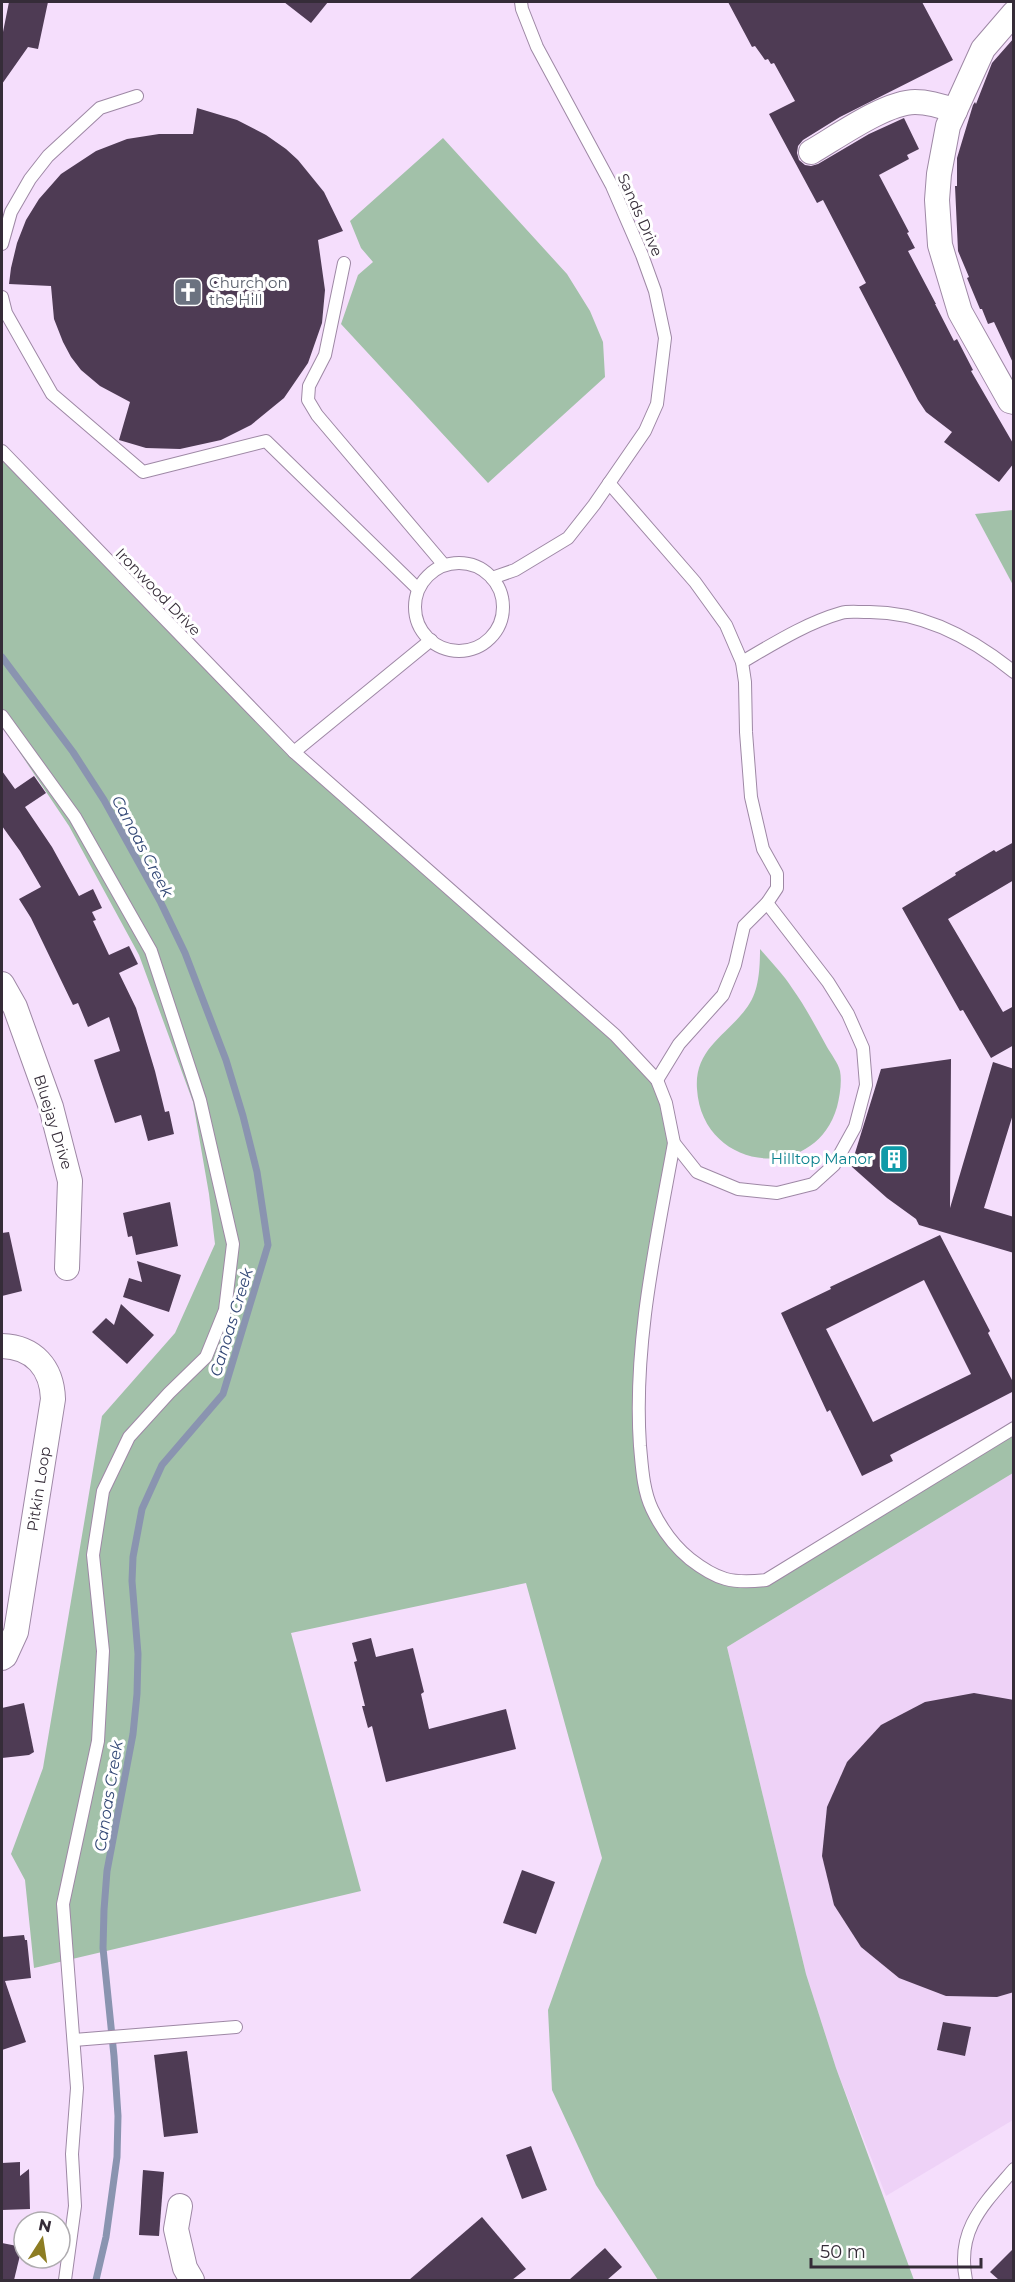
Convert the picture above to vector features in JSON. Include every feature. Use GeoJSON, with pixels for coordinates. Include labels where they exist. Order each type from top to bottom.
{"type":"FeatureCollection","features":[{"type":"Feature","properties":{"kind":"street"},"geometry":{"type":"LineString","coordinates":[[1014,13],[983,49],[948,126],[939,174],[937,200],[940,245],[960,312],[1010,401],[1014,402]]}},
{"type":"Feature","properties":{"kind":"street"},"geometry":{"type":"LineString","coordinates":[[811,152],[893,105],[913,102],[933,103],[955,111]]}},
{"type":"Feature","properties":{"kind":"street","name":"Bluejay Drive"},"geometry":{"type":"LineString","coordinates":[[2,984],[15,1007],[43,1085],[70,1181],[67,1268]]}},
{"type":"Feature","properties":{"kind":"street","name":"Pitkin Loop"},"geometry":{"type":"LineString","coordinates":[[2,1346],[12,1347],[38,1359],[48,1371],[53,1385],[53,1399],[16,1632],[2,1658]]}},
{"type":"Feature","properties":{"kind":"street"},"geometry":{"type":"LineString","coordinates":[[180,2206],[176,2229],[185,2268],[192,2280]]}},
{"type":"Feature","properties":{"kind":"lane","name":"Sands Drive"},"geometry":{"type":"LineString","coordinates":[[492,578],[515,570],[568,538],[609,483],[645,431],[657,404],[665,338],[655,291],[642,255],[612,186],[537,48],[521,2]]}},
{"type":"Feature","properties":{"kind":"lane"},"geometry":{"type":"LineString","coordinates":[[2,244],[12,212],[30,179],[48,156],[100,108],[137,96]]}},
{"type":"Feature","properties":{"kind":"lane"},"geometry":{"type":"LineString","coordinates":[[344,263],[325,355],[309,386],[308,400],[317,415],[444,565]]}},
{"type":"Feature","properties":{"kind":"lane"},"geometry":{"type":"LineString","coordinates":[[2,297],[6,313],[52,394],[142,472],[266,441],[418,589]]}},
{"type":"Feature","properties":{"kind":"lane","name":"Ironwood Drive"},"geometry":{"type":"LineString","coordinates":[[2,451],[294,752],[615,1035],[657,1080]]}},
{"type":"Feature","properties":{"kind":"lane"},"geometry":{"type":"LineString","coordinates":[[609,483],[695,582],[726,626],[742,662],[752,797],[763,849],[777,874],[777,888],[767,903],[744,926],[735,965],[723,996],[679,1044],[657,1080],[666,1103],[674,1143],[648,1284],[638,1410],[642,1476],[651,1508],[676,1547],[710,1574],[741,1583],[766,1580],[1014,1428]]}},
{"type":"Feature","properties":{"kind":"lane"},"geometry":{"type":"LineString","coordinates":[[454,563],[475,566],[492,578],[502,600],[500,623],[494,633],[468,650],[448,649],[430,640],[421,629],[416,616],[415,602],[418,589],[433,571],[454,563]]}},
{"type":"Feature","properties":{"kind":"lane"},"geometry":{"type":"LineString","coordinates":[[742,662],[794,632],[842,612],[884,611],[934,623],[988,651],[1014,672]]}},
{"type":"Feature","properties":{"kind":"lane"},"geometry":{"type":"LineString","coordinates":[[294,752],[430,640]]}},
{"type":"Feature","properties":{"kind":"lane"},"geometry":{"type":"LineString","coordinates":[[2,716],[75,817],[151,951],[200,1100],[233,1244],[225,1310],[206,1358],[169,1393],[129,1437],[104,1491],[93,1556],[103,1651],[98,1741],[63,1904],[77,2040],[77,2088],[72,2154],[75,2206],[66,2280]]}},
{"type":"Feature","properties":{"kind":"lane"},"geometry":{"type":"LineString","coordinates":[[674,1143],[697,1172],[738,1189],[777,1193],[813,1184],[834,1165],[855,1127],[866,1085],[863,1048],[848,1014],[828,982],[767,903]]}},
{"type":"Feature","properties":{"kind":"lane"},"geometry":{"type":"LineString","coordinates":[[77,2040],[236,2027]]}},
{"type":"Feature","properties":{"kind":"lane"},"geometry":{"type":"LineString","coordinates":[[966,2280],[962,2258],[967,2233],[980,2210],[1014,2169]]}},
{"type":"Feature","properties":{"kind":"shaded area"},"geometry":{"type":"Polygon","coordinates":[[[1013,1473],[1013,2120],[886,2196],[836,2068],[806,1974],[727,1647],[1013,1473]]]}},
{"type":"Feature","properties":{"kind":"green space"},"geometry":{"type":"Polygon","coordinates":[[[443,138],[567,274],[590,311],[603,342],[605,377],[488,483],[341,324],[358,275],[373,262],[361,248],[350,221],[443,138]]]}},
{"type":"Feature","properties":{"kind":"green space"},"geometry":{"type":"Polygon","coordinates":[[[2,451],[243,702],[657,1080],[674,1143],[648,1284],[642,1476],[676,1547],[710,1574],[766,1580],[1013,1425],[1013,1473],[727,1647],[806,1974],[836,2068],[914,2280],[658,2280],[596,2185],[552,2090],[548,2010],[602,1858],[526,1583],[291,1633],[361,1891],[34,1968],[25,1880],[11,1854],[43,1768],[102,1416],[175,1333],[215,1244],[193,1102],[139,955],[69,826],[2,726],[2,451]]]}},
{"type":"Feature","properties":{"kind":"green space"},"geometry":{"type":"Polygon","coordinates":[[[1014,510],[1013,585],[975,514],[1014,510]]]}},
{"type":"Feature","properties":{"kind":"green space"},"geometry":{"type":"Polygon","coordinates":[[[760,949],[785,978],[801,1002],[836,1062],[841,1075],[837,1107],[825,1132],[807,1148],[784,1157],[761,1158],[738,1151],[718,1138],[704,1117],[697,1089],[701,1063],[707,1052],[752,1000],[758,979],[760,949]]]}},
{"type":"Feature","properties":{"kind":"building"},"geometry":{"type":"Polygon","coordinates":[[[9,2],[48,2],[38,49],[28,47],[2,84],[2,37],[9,2]]]}},
{"type":"Feature","properties":{"kind":"building"},"geometry":{"type":"Polygon","coordinates":[[[284,2],[328,2],[311,23],[284,2]]]}},
{"type":"Feature","properties":{"kind":"building"},"geometry":{"type":"Polygon","coordinates":[[[728,2],[922,2],[953,60],[840,117],[803,140],[798,146],[797,153],[799,160],[805,165],[818,164],[869,134],[904,118],[919,149],[907,155],[909,159],[879,175],[909,232],[907,233],[915,248],[908,251],[954,341],[957,339],[973,370],[971,371],[1014,445],[1014,463],[999,482],[944,442],[952,432],[926,412],[918,400],[859,287],[866,283],[823,200],[817,203],[769,114],[795,101],[774,63],[771,64],[768,59],[765,60],[755,46],[752,47],[728,2]]]}},
{"type":"Feature","properties":{"kind":"building"},"geometry":{"type":"Polygon","coordinates":[[[1014,38],[1014,365],[994,322],[988,324],[980,309],[958,251],[955,186],[957,186],[957,158],[973,105],[975,102],[976,104],[992,63],[1014,38]]]}},
{"type":"Feature","properties":{"kind":"building","name":"Church on the Hill"},"geometry":{"type":"Polygon","coordinates":[[[197,108],[237,120],[266,135],[286,149],[324,192],[343,231],[318,240],[325,290],[322,323],[308,363],[284,398],[251,425],[221,440],[180,449],[146,448],[119,440],[130,402],[100,386],[81,370],[71,357],[54,319],[51,286],[9,284],[11,268],[26,220],[39,199],[61,174],[96,151],[127,139],[159,134],[193,134],[197,108]]]}},
{"type":"Feature","properties":{"kind":"building"},"geometry":{"type":"Polygon","coordinates":[[[2,771],[15,789],[34,776],[46,793],[25,807],[52,847],[79,896],[93,889],[102,908],[92,912],[96,920],[93,921],[109,955],[129,946],[138,964],[119,973],[136,1008],[165,1112],[169,1111],[174,1134],[148,1141],[141,1115],[115,1123],[94,1060],[120,1051],[109,1017],[88,1027],[78,1003],[73,1005],[31,918],[19,899],[41,887],[2,826],[2,771]]]}},
{"type":"Feature","properties":{"kind":"building"},"geometry":{"type":"Polygon","coordinates":[[[1014,842],[1014,880],[948,919],[1003,1012],[1014,1006],[1014,1045],[991,1058],[963,1010],[960,1011],[902,908],[994,850],[996,852],[1014,842]]]}},
{"type":"Feature","properties":{"kind":"building"},"geometry":{"type":"Polygon","coordinates":[[[951,1059],[950,1208],[993,1062],[1014,1069],[1014,1111],[984,1208],[1014,1217],[1014,1253],[919,1225],[916,1219],[887,1198],[851,1166],[881,1069],[951,1059]]]}},
{"type":"Feature","properties":{"kind":"building"},"geometry":{"type":"Polygon","coordinates":[[[170,1202],[178,1246],[136,1255],[132,1236],[128,1237],[123,1213],[170,1202]]]}},
{"type":"Feature","properties":{"kind":"building"},"geometry":{"type":"Polygon","coordinates":[[[9,1232],[22,1291],[2,1296],[2,1233],[9,1232]]]}},
{"type":"Feature","properties":{"kind":"building"},"geometry":{"type":"Polygon","coordinates":[[[940,1235],[990,1331],[988,1333],[1014,1384],[1014,1391],[890,1455],[893,1461],[862,1476],[830,1410],[827,1412],[781,1313],[831,1289],[830,1287],[940,1235]],[[924,1280],[826,1329],[873,1422],[971,1374],[924,1280]]]}},
{"type":"Feature","properties":{"kind":"building"},"geometry":{"type":"Polygon","coordinates":[[[137,1261],[181,1275],[169,1312],[123,1297],[129,1278],[142,1282],[137,1261]]]}},
{"type":"Feature","properties":{"kind":"building"},"geometry":{"type":"Polygon","coordinates":[[[121,1304],[154,1335],[127,1364],[92,1332],[106,1318],[114,1325],[121,1304]]]}},
{"type":"Feature","properties":{"kind":"building"},"geometry":{"type":"Polygon","coordinates":[[[371,1638],[376,1657],[413,1648],[424,1692],[421,1694],[429,1729],[506,1709],[516,1749],[386,1782],[372,1726],[368,1728],[362,1706],[365,1706],[354,1662],[357,1661],[352,1643],[371,1638]]]}},
{"type":"Feature","properties":{"kind":"building"},"geometry":{"type":"Polygon","coordinates":[[[974,1693],[1014,1700],[1014,1992],[997,1997],[946,1996],[899,1978],[861,1947],[834,1905],[822,1856],[827,1807],[847,1762],[881,1725],[925,1702],[974,1693]]]}},
{"type":"Feature","properties":{"kind":"building"},"geometry":{"type":"Polygon","coordinates":[[[24,1703],[34,1752],[29,1755],[2,1758],[2,1708],[24,1703]]]}},
{"type":"Feature","properties":{"kind":"building"},"geometry":{"type":"Polygon","coordinates":[[[522,1870],[555,1882],[536,1934],[503,1923],[522,1870]]]}},
{"type":"Feature","properties":{"kind":"building"},"geometry":{"type":"Polygon","coordinates":[[[24,1935],[27,1940],[31,1978],[5,1981],[26,2042],[2,2050],[2,1937],[24,1935]]]}},
{"type":"Feature","properties":{"kind":"building"},"geometry":{"type":"Polygon","coordinates":[[[943,2022],[971,2027],[965,2056],[937,2050],[943,2022]]]}},
{"type":"Feature","properties":{"kind":"building"},"geometry":{"type":"Polygon","coordinates":[[[187,2051],[198,2133],[164,2137],[154,2055],[187,2051]]]}},
{"type":"Feature","properties":{"kind":"building"},"geometry":{"type":"Polygon","coordinates":[[[531,2146],[547,2190],[522,2199],[506,2155],[531,2146]]]}},
{"type":"Feature","properties":{"kind":"building"},"geometry":{"type":"Polygon","coordinates":[[[20,2162],[20,2176],[29,2169],[30,2209],[2,2210],[2,2163],[20,2162]]]}},
{"type":"Feature","properties":{"kind":"building"},"geometry":{"type":"Polygon","coordinates":[[[143,2170],[164,2172],[159,2236],[139,2235],[143,2170]]]}},
{"type":"Feature","properties":{"kind":"building"},"geometry":{"type":"Polygon","coordinates":[[[482,2217],[526,2269],[512,2280],[409,2280],[482,2217]]]}},
{"type":"Feature","properties":{"kind":"building"},"geometry":{"type":"Polygon","coordinates":[[[2,2243],[12,2245],[12,2270],[16,2270],[14,2280],[2,2280],[2,2243]]]}},
{"type":"Feature","properties":{"kind":"building"},"geometry":{"type":"Polygon","coordinates":[[[605,2248],[622,2267],[607,2280],[569,2280],[605,2248]]]}},
{"type":"Feature","properties":{"kind":"building"},"geometry":{"type":"Polygon","coordinates":[[[1014,2248],[1014,2280],[999,2280],[990,2272],[1014,2248]]]}},
{"type":"Feature","properties":{"kind":"waterway","name":"Canoas Creek"},"geometry":{"type":"LineString","coordinates":[[2,657],[73,752],[104,800],[160,901],[185,953],[226,1060],[243,1116],[257,1172],[268,1245],[223,1394],[162,1465],[142,1509],[133,1557],[132,1581],[138,1654],[137,1694],[133,1734],[107,1871],[104,1910],[103,1948],[118,2116],[117,2157],[106,2237],[96,2280]]}},
{"type":"Feature","properties":{"kind":"place","name":"Church on the Hill"},"geometry":{"type":"Point","coordinates":[188,292]}},
{"type":"Feature","properties":{"kind":"place","name":"Hilltop Manor"},"geometry":{"type":"Point","coordinates":[894,1159]}}]}
